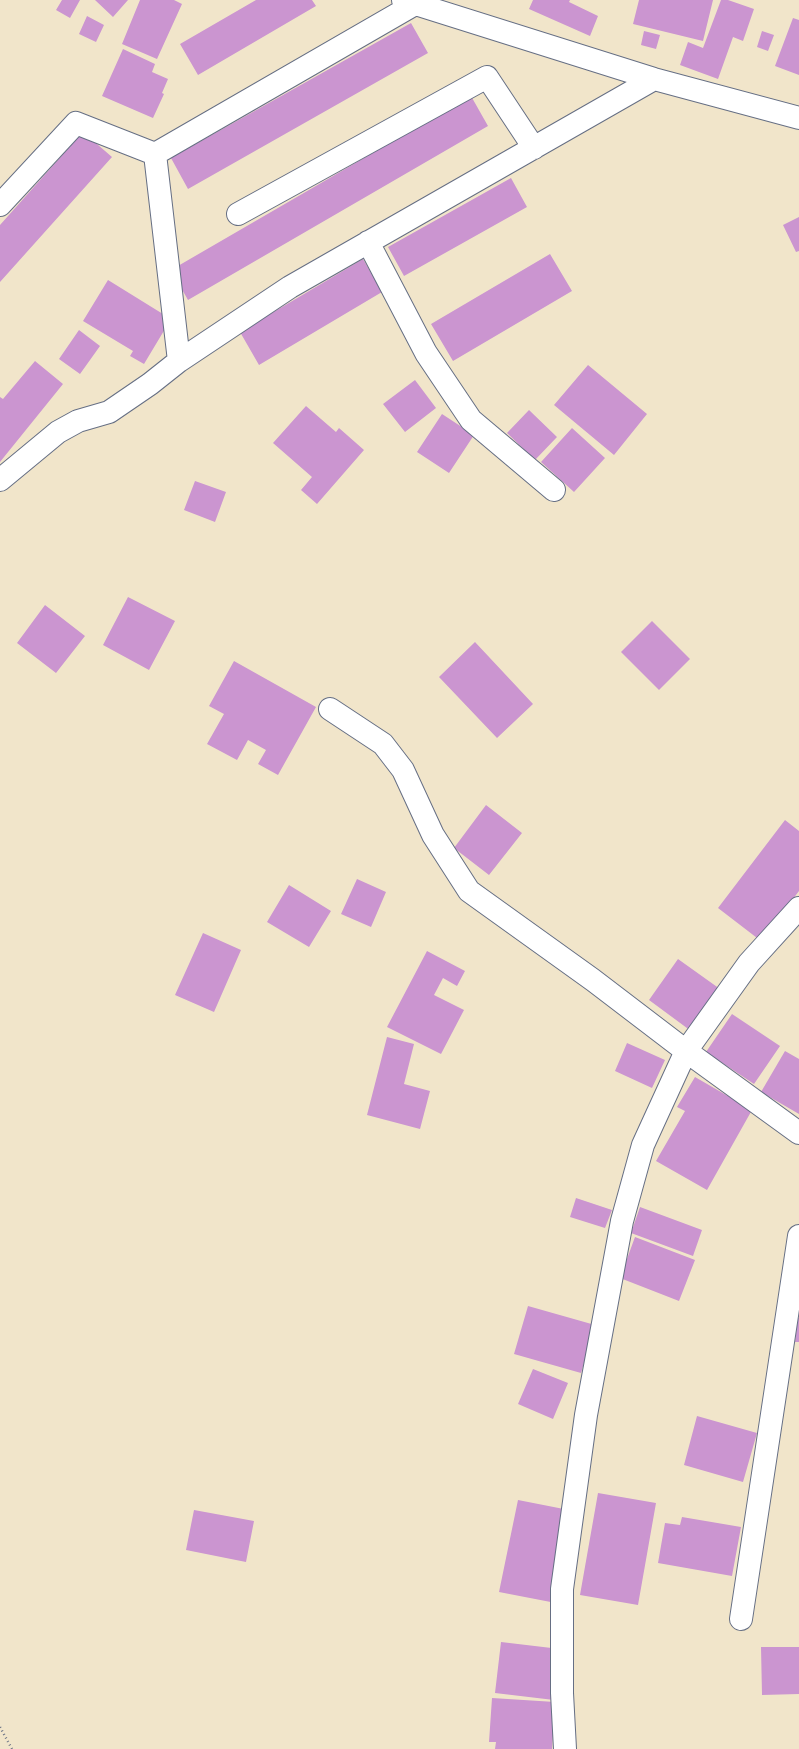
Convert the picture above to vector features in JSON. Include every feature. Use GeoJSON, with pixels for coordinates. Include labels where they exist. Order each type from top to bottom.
{"type":"FeatureCollection","features":[{"type":"Feature","properties":{"kind":"street"},"geometry":{"type":"LineString","coordinates":[[155,154],[409,2],[654,79],[799,118]]}},
{"type":"Feature","properties":{"kind":"street"},"geometry":{"type":"LineString","coordinates":[[238,214],[488,77],[534,148]]}},
{"type":"Feature","properties":{"kind":"street"},"geometry":{"type":"LineString","coordinates":[[0,480],[58,432],[78,421],[109,412],[150,384],[179,361],[290,287],[654,79]]}},
{"type":"Feature","properties":{"kind":"street"},"geometry":{"type":"LineString","coordinates":[[0,205],[76,123],[155,154]]}},
{"type":"Feature","properties":{"kind":"street"},"geometry":{"type":"LineString","coordinates":[[155,154],[179,361]]}},
{"type":"Feature","properties":{"kind":"street"},"geometry":{"type":"LineString","coordinates":[[368,242],[426,353],[471,420],[554,490]]}},
{"type":"Feature","properties":{"kind":"street"},"geometry":{"type":"LineString","coordinates":[[330,709],[383,744],[402,770],[433,835],[469,891],[593,980],[686,1051],[799,1133]]}},
{"type":"Feature","properties":{"kind":"street"},"geometry":{"type":"LineString","coordinates":[[565,1749],[562,1693],[562,1589],[586,1415],[622,1221],[643,1145],[686,1051],[749,963],[799,908]]}},
{"type":"Feature","properties":{"kind":"street"},"geometry":{"type":"LineString","coordinates":[[741,1618],[799,1236]]}},
{"type":"Feature","properties":{"kind":"path"},"geometry":{"type":"LineString","coordinates":[[0,1727],[12,1749]]}},
{"type":"Feature","properties":{"kind":"building"},"geometry":{"type":"Polygon","coordinates":[[[62,0],[80,0],[70,18],[56,10],[62,0]]]}},
{"type":"Feature","properties":{"kind":"building"},"geometry":{"type":"Polygon","coordinates":[[[95,0],[128,0],[113,17],[95,0]]]}},
{"type":"Feature","properties":{"kind":"building"},"geometry":{"type":"Polygon","coordinates":[[[140,0],[174,0],[182,4],[157,59],[122,44],[140,0]]]}},
{"type":"Feature","properties":{"kind":"building"},"geometry":{"type":"Polygon","coordinates":[[[256,0],[312,0],[316,6],[198,75],[180,44],[256,0]]]}},
{"type":"Feature","properties":{"kind":"building"},"geometry":{"type":"Polygon","coordinates":[[[533,0],[570,0],[569,2],[598,16],[590,36],[529,9],[533,0]]]}},
{"type":"Feature","properties":{"kind":"building"},"geometry":{"type":"Polygon","coordinates":[[[639,0],[713,0],[703,41],[633,24],[639,0]]]}},
{"type":"Feature","properties":{"kind":"building"},"geometry":{"type":"Polygon","coordinates":[[[721,0],[728,0],[754,9],[743,41],[733,37],[718,79],[680,65],[688,42],[703,48],[721,0]]]}},
{"type":"Feature","properties":{"kind":"building"},"geometry":{"type":"Polygon","coordinates":[[[87,16],[104,25],[96,42],[79,34],[87,16]]]}},
{"type":"Feature","properties":{"kind":"building"},"geometry":{"type":"Polygon","coordinates":[[[793,18],[799,20],[799,75],[775,66],[793,18]]]}},
{"type":"Feature","properties":{"kind":"building"},"geometry":{"type":"Polygon","coordinates":[[[411,23],[428,53],[188,189],[171,158],[411,23]]]}},
{"type":"Feature","properties":{"kind":"building"},"geometry":{"type":"Polygon","coordinates":[[[644,31],[660,35],[656,49],[641,45],[644,31]]]}},
{"type":"Feature","properties":{"kind":"building"},"geometry":{"type":"Polygon","coordinates":[[[762,31],[774,35],[768,51],[757,47],[762,31]]]}},
{"type":"Feature","properties":{"kind":"building"},"geometry":{"type":"Polygon","coordinates":[[[123,49],[155,64],[152,72],[168,79],[162,93],[164,94],[153,118],[102,96],[123,49]]]}},
{"type":"Feature","properties":{"kind":"building"},"geometry":{"type":"Polygon","coordinates":[[[471,96],[488,126],[188,300],[171,270],[471,96]]]}},
{"type":"Feature","properties":{"kind":"building"},"geometry":{"type":"Polygon","coordinates":[[[83,132],[112,157],[0,282],[0,225],[83,132]]]}},
{"type":"Feature","properties":{"kind":"building"},"geometry":{"type":"Polygon","coordinates":[[[511,178],[527,207],[404,276],[388,247],[511,178]]]}},
{"type":"Feature","properties":{"kind":"building"},"geometry":{"type":"Polygon","coordinates":[[[799,217],[799,251],[796,252],[783,225],[799,217]]]}},
{"type":"Feature","properties":{"kind":"building"},"geometry":{"type":"Polygon","coordinates":[[[550,254],[572,291],[453,361],[431,324],[550,254]]]}},
{"type":"Feature","properties":{"kind":"building"},"geometry":{"type":"Polygon","coordinates":[[[363,259],[382,292],[259,365],[240,332],[363,259]]]}},
{"type":"Feature","properties":{"kind":"building"},"geometry":{"type":"Polygon","coordinates":[[[108,280],[171,319],[144,364],[130,356],[133,351],[83,321],[108,280]]]}},
{"type":"Feature","properties":{"kind":"building"},"geometry":{"type":"Polygon","coordinates":[[[79,330],[100,346],[80,374],[59,359],[79,330]]]}},
{"type":"Feature","properties":{"kind":"building"},"geometry":{"type":"Polygon","coordinates":[[[35,361],[63,384],[0,462],[0,397],[3,399],[35,361]]]}},
{"type":"Feature","properties":{"kind":"building"},"geometry":{"type":"Polygon","coordinates":[[[588,365],[647,414],[614,455],[554,405],[588,365]]]}},
{"type":"Feature","properties":{"kind":"building"},"geometry":{"type":"Polygon","coordinates":[[[415,380],[436,408],[405,432],[383,404],[415,380]]]}},
{"type":"Feature","properties":{"kind":"building"},"geometry":{"type":"Polygon","coordinates":[[[306,406],[336,432],[339,428],[364,450],[317,504],[301,490],[312,477],[273,443],[306,406]]]}},
{"type":"Feature","properties":{"kind":"building"},"geometry":{"type":"Polygon","coordinates":[[[529,410],[557,437],[535,460],[507,433],[529,410]]]}},
{"type":"Feature","properties":{"kind":"building"},"geometry":{"type":"Polygon","coordinates":[[[442,414],[474,435],[449,473],[417,452],[442,414]]]}},
{"type":"Feature","properties":{"kind":"building"},"geometry":{"type":"Polygon","coordinates":[[[572,428],[605,458],[574,492],[541,462],[572,428]]]}},
{"type":"Feature","properties":{"kind":"building"},"geometry":{"type":"Polygon","coordinates":[[[195,481],[226,492],[215,522],[184,510],[195,481]]]}},
{"type":"Feature","properties":{"kind":"building"},"geometry":{"type":"Polygon","coordinates":[[[128,597],[175,621],[149,670],[103,645],[128,597]]]}},
{"type":"Feature","properties":{"kind":"building"},"geometry":{"type":"Polygon","coordinates":[[[45,605],[85,636],[56,673],[17,643],[45,605]]]}},
{"type":"Feature","properties":{"kind":"building"},"geometry":{"type":"Polygon","coordinates":[[[652,621],[690,659],[659,690],[621,652],[652,621]]]}},
{"type":"Feature","properties":{"kind":"building"},"geometry":{"type":"Polygon","coordinates":[[[475,642],[533,704],[497,738],[439,677],[475,642]]]}},
{"type":"Feature","properties":{"kind":"building"},"geometry":{"type":"Polygon","coordinates":[[[234,661],[316,707],[278,775],[258,764],[266,750],[248,740],[237,760],[207,744],[224,714],[209,706],[234,661]]]}},
{"type":"Feature","properties":{"kind":"building"},"geometry":{"type":"Polygon","coordinates":[[[486,805],[522,833],[489,875],[454,848],[486,805]]]}},
{"type":"Feature","properties":{"kind":"building"},"geometry":{"type":"Polygon","coordinates":[[[785,820],[799,831],[799,891],[761,941],[718,908],[785,820]]]}},
{"type":"Feature","properties":{"kind":"building"},"geometry":{"type":"Polygon","coordinates":[[[357,879],[386,892],[371,927],[341,914],[357,879]]]}},
{"type":"Feature","properties":{"kind":"building"},"geometry":{"type":"Polygon","coordinates":[[[289,885],[331,911],[309,947],[267,922],[289,885]]]}},
{"type":"Feature","properties":{"kind":"building"},"geometry":{"type":"Polygon","coordinates":[[[203,933],[241,950],[214,1012],[175,995],[203,933]]]}},
{"type":"Feature","properties":{"kind":"building"},"geometry":{"type":"Polygon","coordinates":[[[427,951],[465,971],[457,986],[443,978],[434,995],[464,1010],[441,1054],[387,1027],[427,951]]]}},
{"type":"Feature","properties":{"kind":"building"},"geometry":{"type":"Polygon","coordinates":[[[678,959],[720,989],[691,1031],[649,1000],[678,959]]]}},
{"type":"Feature","properties":{"kind":"building"},"geometry":{"type":"Polygon","coordinates":[[[732,1014],[780,1046],[754,1084],[706,1052],[732,1014]]]}},
{"type":"Feature","properties":{"kind":"building"},"geometry":{"type":"Polygon","coordinates":[[[387,1037],[414,1044],[404,1084],[430,1091],[420,1129],[367,1115],[387,1037]]]}},
{"type":"Feature","properties":{"kind":"building"},"geometry":{"type":"Polygon","coordinates":[[[627,1043],[665,1060],[652,1088],[615,1071],[627,1043]]]}},
{"type":"Feature","properties":{"kind":"building"},"geometry":{"type":"Polygon","coordinates":[[[785,1051],[799,1059],[799,1114],[761,1092],[785,1051]]]}},
{"type":"Feature","properties":{"kind":"building"},"geometry":{"type":"Polygon","coordinates":[[[695,1077],[752,1110],[707,1190],[656,1161],[685,1111],[677,1107],[695,1077]]]}},
{"type":"Feature","properties":{"kind":"building"},"geometry":{"type":"Polygon","coordinates":[[[576,1198],[612,1210],[605,1228],[570,1217],[576,1198]]]}},
{"type":"Feature","properties":{"kind":"building"},"geometry":{"type":"Polygon","coordinates":[[[640,1207],[702,1230],[693,1256],[631,1233],[640,1207]]]}},
{"type":"Feature","properties":{"kind":"building"},"geometry":{"type":"Polygon","coordinates":[[[635,1237],[695,1260],[679,1301],[620,1278],[635,1237]]]}},
{"type":"Feature","properties":{"kind":"building"},"geometry":{"type":"Polygon","coordinates":[[[528,1306],[595,1325],[581,1373],[514,1354],[528,1306]]]}},
{"type":"Feature","properties":{"kind":"building"},"geometry":{"type":"Polygon","coordinates":[[[798,1318],[799,1342],[795,1342],[798,1318]]]}},
{"type":"Feature","properties":{"kind":"building"},"geometry":{"type":"Polygon","coordinates":[[[533,1369],[568,1383],[553,1419],[518,1404],[533,1369]]]}},
{"type":"Feature","properties":{"kind":"building"},"geometry":{"type":"Polygon","coordinates":[[[697,1416],[757,1433],[743,1482],[684,1465],[697,1416]]]}},
{"type":"Feature","properties":{"kind":"building"},"geometry":{"type":"Polygon","coordinates":[[[598,1493],[656,1503],[638,1605],[580,1595],[598,1493]]]}},
{"type":"Feature","properties":{"kind":"building"},"geometry":{"type":"Polygon","coordinates":[[[518,1500],[579,1512],[561,1604],[499,1592],[518,1500]]]}},
{"type":"Feature","properties":{"kind":"building"},"geometry":{"type":"Polygon","coordinates":[[[194,1510],[254,1521],[246,1562],[186,1550],[194,1510]]]}},
{"type":"Feature","properties":{"kind":"building"},"geometry":{"type":"Polygon","coordinates":[[[682,1517],[741,1527],[732,1576],[658,1563],[665,1523],[680,1525],[682,1517]]]}},
{"type":"Feature","properties":{"kind":"building"},"geometry":{"type":"Polygon","coordinates":[[[501,1642],[560,1649],[554,1700],[495,1693],[501,1642]]]}},
{"type":"Feature","properties":{"kind":"building"},"geometry":{"type":"Polygon","coordinates":[[[761,1647],[799,1647],[799,1694],[762,1695],[761,1647]]]}},
{"type":"Feature","properties":{"kind":"building"},"geometry":{"type":"Polygon","coordinates":[[[492,1698],[555,1702],[552,1749],[495,1749],[496,1742],[489,1742],[492,1698]]]}}]}
